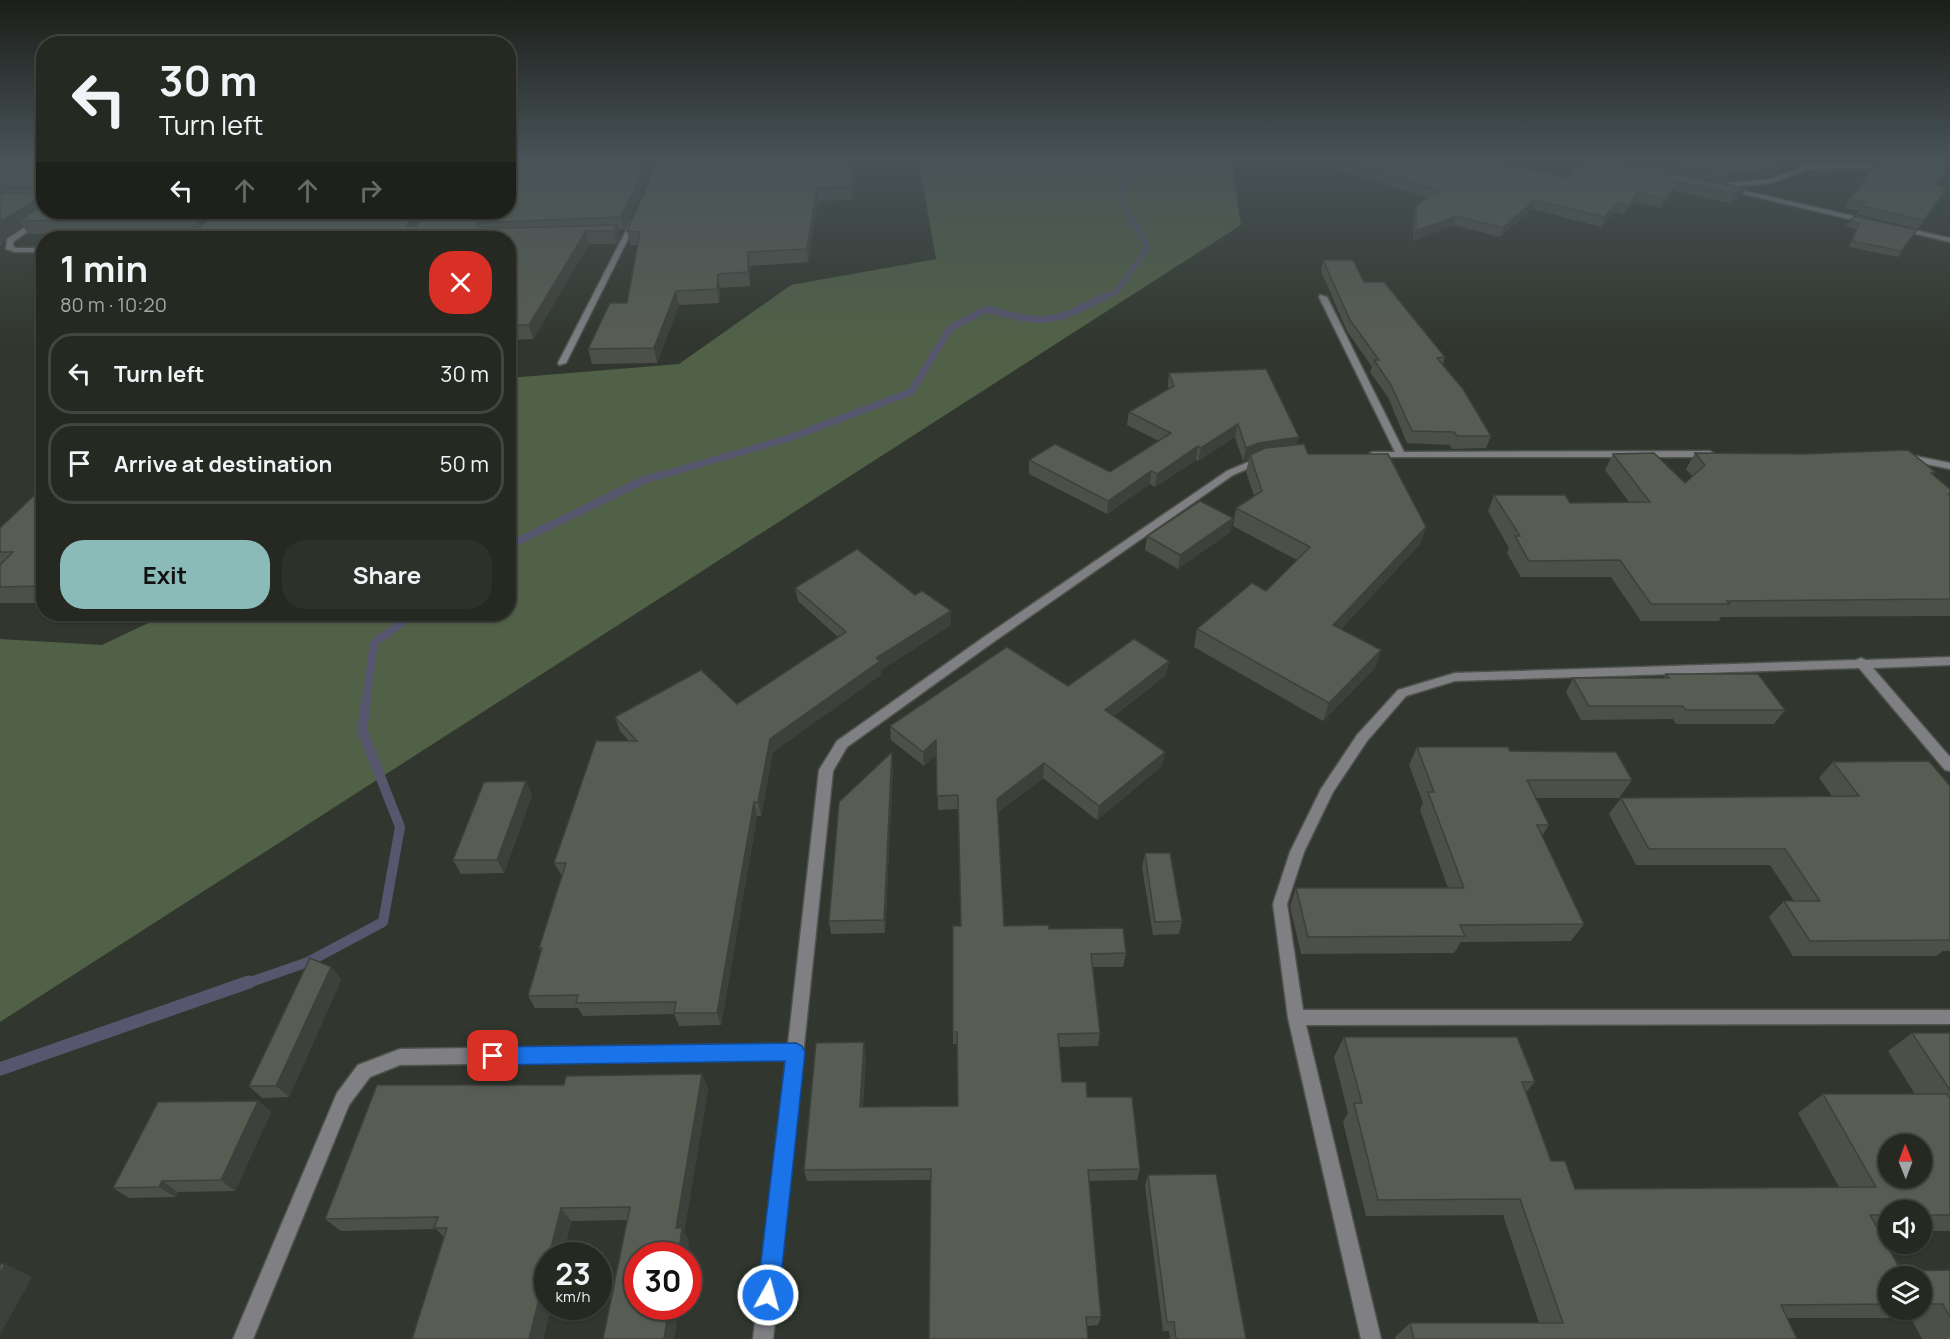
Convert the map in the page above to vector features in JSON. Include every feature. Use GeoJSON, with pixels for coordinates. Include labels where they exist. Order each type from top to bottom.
{"type":"FeatureCollection","features":[{"type":"Feature","properties":{"kind":"street"},"geometry":{"type":"LineString","coordinates":[[36,250],[15,250],[9,246],[10,241],[41,219]]}},
{"type":"Feature","properties":{"kind":"street"},"geometry":{"type":"LineString","coordinates":[[562,363],[635,219]]}},
{"type":"Feature","properties":{"kind":"street"},"geometry":{"type":"LineString","coordinates":[[1863,219],[1874,222]]}},
{"type":"Feature","properties":{"kind":"street"},"geometry":{"type":"LineString","coordinates":[[1896,228],[1950,240]]}},
{"type":"Feature","properties":{"kind":"street"},"geometry":{"type":"LineString","coordinates":[[617,234],[628,234]]}},
{"type":"Feature","properties":{"kind":"street"},"geometry":{"type":"LineString","coordinates":[[1323,297],[1401,455]]}},
{"type":"Feature","properties":{"kind":"street"},"geometry":{"type":"LineString","coordinates":[[1367,455],[1718,454]]}},
{"type":"Feature","properties":{"kind":"street"},"geometry":{"type":"LineString","coordinates":[[1890,456],[1911,456],[1950,466]]}},
{"type":"Feature","properties":{"kind":"street"},"geometry":{"type":"LineString","coordinates":[[763,1339],[826,770],[842,744],[988,640],[1230,473],[1259,460],[1269,459]]}},
{"type":"Feature","properties":{"kind":"street"},"geometry":{"type":"LineString","coordinates":[[1371,1339],[1296,1018],[1280,904],[1297,852],[1328,789],[1362,738],[1402,693],[1455,677],[1861,662],[1950,661]]}},
{"type":"Feature","properties":{"kind":"street"},"geometry":{"type":"LineString","coordinates":[[1861,662],[1950,766]]}},
{"type":"Feature","properties":{"kind":"street"},"geometry":{"type":"LineString","coordinates":[[1296,1018],[1950,1017]]}},
{"type":"Feature","properties":{"kind":"street"},"geometry":{"type":"LineString","coordinates":[[243,1339],[343,1099],[364,1071],[400,1057],[796,1052]]}},
{"type":"Feature","properties":{"kind":"green space"},"geometry":{"type":"Polygon","coordinates":[[[929,219],[1240,219],[1241,225],[0,1022],[0,639],[102,645],[152,621],[516,621],[516,377],[679,364],[791,285],[936,259],[929,219]]]}},
{"type":"Feature","properties":{"kind":"building"},"geometry":{"type":"Polygon","coordinates":[[[21,219],[108,219],[19,221],[21,219]]]}},
{"type":"Feature","properties":{"kind":"building"},"geometry":{"type":"Polygon","coordinates":[[[209,219],[411,219],[406,226],[416,226],[421,219],[561,219],[477,223],[478,227],[504,228],[617,225],[614,231],[586,231],[529,325],[516,325],[516,231],[189,231],[194,227],[200,227],[209,219]]]}},
{"type":"Feature","properties":{"kind":"building"},"geometry":{"type":"Polygon","coordinates":[[[632,219],[812,219],[807,249],[748,252],[748,272],[718,274],[717,289],[676,291],[654,348],[588,349],[610,303],[627,303],[640,232],[627,231],[632,219]]]}},
{"type":"Feature","properties":{"kind":"building"},"geometry":{"type":"Polygon","coordinates":[[[1416,219],[1447,219],[1416,231],[1416,219]]]}},
{"type":"Feature","properties":{"kind":"building"},"geometry":{"type":"Polygon","coordinates":[[[1470,219],[1513,219],[1503,228],[1470,219]]]}},
{"type":"Feature","properties":{"kind":"building"},"geometry":{"type":"Polygon","coordinates":[[[1870,219],[1917,230],[1901,251],[1852,241],[1859,223],[1850,221],[1870,219]]]}},
{"type":"Feature","properties":{"kind":"building"},"geometry":{"type":"Polygon","coordinates":[[[1323,260],[1353,260],[1364,282],[1384,282],[1445,357],[1437,358],[1463,389],[1491,436],[1457,436],[1454,432],[1412,431],[1391,385],[1374,360],[1379,360],[1350,320],[1323,260]]]}},
{"type":"Feature","properties":{"kind":"building"},"geometry":{"type":"Polygon","coordinates":[[[1266,369],[1299,437],[1259,443],[1246,448],[1238,424],[1201,448],[1198,446],[1157,474],[1151,471],[1108,501],[1029,460],[1055,444],[1110,472],[1171,433],[1129,412],[1174,386],[1169,373],[1266,369]]]}},
{"type":"Feature","properties":{"kind":"building"},"geometry":{"type":"Polygon","coordinates":[[[1304,444],[1308,454],[1388,454],[1426,527],[1333,625],[1381,650],[1329,703],[1197,629],[1252,583],[1266,591],[1310,547],[1236,508],[1262,491],[1250,455],[1265,448],[1304,444]]]}},
{"type":"Feature","properties":{"kind":"building"},"geometry":{"type":"Polygon","coordinates":[[[1908,450],[1935,472],[1931,473],[1950,489],[1950,494],[1948,494],[1950,495],[1950,599],[1651,604],[1620,560],[1529,561],[1515,536],[1520,536],[1494,495],[1565,495],[1570,503],[1650,502],[1613,454],[1654,453],[1685,483],[1705,465],[1695,453],[1803,454],[1908,450]]]}},
{"type":"Feature","properties":{"kind":"building"},"geometry":{"type":"Polygon","coordinates":[[[36,494],[36,586],[0,587],[0,565],[13,552],[0,552],[0,528],[36,494]]]}},
{"type":"Feature","properties":{"kind":"building"},"geometry":{"type":"Polygon","coordinates":[[[1200,501],[1233,518],[1180,555],[1147,536],[1200,501]]]}},
{"type":"Feature","properties":{"kind":"building"},"geometry":{"type":"Polygon","coordinates":[[[857,549],[915,595],[922,591],[951,611],[876,658],[880,661],[770,739],[758,802],[754,802],[717,1013],[674,1013],[676,1002],[576,1003],[578,995],[528,996],[542,948],[539,948],[566,863],[554,863],[596,741],[637,741],[615,717],[701,670],[737,704],[846,632],[795,588],[857,549]]]}},
{"type":"Feature","properties":{"kind":"building"},"geometry":{"type":"Polygon","coordinates":[[[1134,639],[1169,661],[1105,710],[1165,752],[1099,806],[1044,763],[997,799],[1004,926],[1048,925],[1049,929],[1123,928],[1126,953],[1091,954],[1100,1033],[1058,1034],[1062,1082],[1086,1082],[1087,1097],[1132,1097],[1140,1169],[1088,1170],[1101,1317],[1086,1317],[1088,1339],[929,1339],[931,1169],[804,1170],[816,1043],[864,1042],[860,1107],[958,1106],[957,1032],[953,1032],[953,926],[961,926],[958,795],[937,796],[936,740],[923,752],[890,726],[1007,647],[1068,686],[1134,639]]]}},
{"type":"Feature","properties":{"kind":"building"},"geometry":{"type":"Polygon","coordinates":[[[1666,674],[1758,674],[1785,710],[1686,710],[1683,706],[1589,706],[1573,678],[1669,678],[1666,674]]]}},
{"type":"Feature","properties":{"kind":"building"},"geometry":{"type":"Polygon","coordinates":[[[1417,747],[1508,747],[1510,751],[1616,752],[1632,780],[1527,780],[1549,825],[1537,825],[1584,924],[1460,925],[1465,936],[1308,937],[1296,888],[1464,888],[1428,792],[1434,792],[1417,747]]]}},
{"type":"Feature","properties":{"kind":"building"},"geometry":{"type":"Polygon","coordinates":[[[892,752],[884,920],[829,921],[839,802],[892,752]]]}},
{"type":"Feature","properties":{"kind":"building"},"geometry":{"type":"Polygon","coordinates":[[[1929,761],[1950,786],[1950,940],[1810,941],[1784,901],[1820,901],[1785,849],[1649,849],[1621,798],[1859,796],[1833,762],[1929,761]]]}},
{"type":"Feature","properties":{"kind":"building"},"geometry":{"type":"Polygon","coordinates":[[[526,781],[497,860],[453,860],[484,782],[526,781]]]}},
{"type":"Feature","properties":{"kind":"building"},"geometry":{"type":"Polygon","coordinates":[[[1145,853],[1170,853],[1182,921],[1155,922],[1145,853]]]}},
{"type":"Feature","properties":{"kind":"building"},"geometry":{"type":"Polygon","coordinates":[[[310,958],[331,967],[276,1086],[249,1086],[310,958]]]}},
{"type":"Feature","properties":{"kind":"building"},"geometry":{"type":"Polygon","coordinates":[[[1912,1033],[1950,1033],[1950,1090],[1912,1033]]]}},
{"type":"Feature","properties":{"kind":"building"},"geometry":{"type":"Polygon","coordinates":[[[1344,1037],[1517,1037],[1535,1082],[1522,1082],[1551,1161],[1565,1161],[1575,1189],[1876,1187],[1823,1094],[1947,1094],[1950,1099],[1950,1215],[1932,1215],[1932,1200],[1878,1200],[1878,1215],[1870,1215],[1878,1229],[1878,1254],[1892,1254],[1898,1266],[1878,1266],[1878,1304],[1781,1305],[1797,1339],[1414,1339],[1410,1323],[1563,1323],[1520,1199],[1378,1200],[1354,1103],[1362,1103],[1344,1037]]]}},
{"type":"Feature","properties":{"kind":"building"},"geometry":{"type":"Polygon","coordinates":[[[702,1074],[676,1228],[682,1228],[680,1242],[624,1242],[624,1320],[667,1320],[664,1339],[603,1339],[607,1320],[612,1320],[612,1295],[630,1207],[561,1208],[552,1242],[534,1242],[534,1319],[529,1339],[412,1339],[447,1228],[434,1228],[438,1217],[325,1219],[377,1085],[564,1085],[566,1076],[702,1074]]]}},
{"type":"Feature","properties":{"kind":"building"},"geometry":{"type":"Polygon","coordinates":[[[258,1101],[221,1180],[162,1181],[159,1187],[113,1188],[158,1102],[258,1101]]]}},
{"type":"Feature","properties":{"kind":"building"},"geometry":{"type":"Polygon","coordinates":[[[1216,1174],[1246,1339],[1176,1339],[1174,1322],[1167,1322],[1148,1175],[1216,1174]]]}},
{"type":"Feature","properties":{"kind":"building"},"geometry":{"type":"Polygon","coordinates":[[[1932,1270],[1950,1270],[1950,1317],[1943,1304],[1932,1304],[1932,1270]]]}},
{"type":"Feature","properties":{"kind":"waterway"},"geometry":{"type":"LineString","coordinates":[[1101,299],[1117,291],[1148,247],[1132,219]]}},
{"type":"Feature","properties":{"kind":"waterway"},"geometry":{"type":"LineString","coordinates":[[655,477],[789,438],[911,392],[950,328],[987,309],[1022,318],[1047,319],[1071,313],[1104,297]]}},
{"type":"Feature","properties":{"kind":"waterway"},"geometry":{"type":"LineString","coordinates":[[516,542],[644,480],[660,475]]}},
{"type":"Feature","properties":{"kind":"waterway"},"geometry":{"type":"LineString","coordinates":[[366,701],[374,643],[404,621]]}},
{"type":"Feature","properties":{"kind":"waterway"},"geometry":{"type":"LineString","coordinates":[[245,984],[308,962],[383,922],[400,827],[362,730],[366,700]]}},
{"type":"Feature","properties":{"kind":"waterway"},"geometry":{"type":"LineString","coordinates":[[0,1069],[249,982]]}},
{"type":"Feature","properties":{"kind":"route"},"geometry":{"type":"LineString","coordinates":[[493,1056],[796,1052],[768,1295]]}}]}
